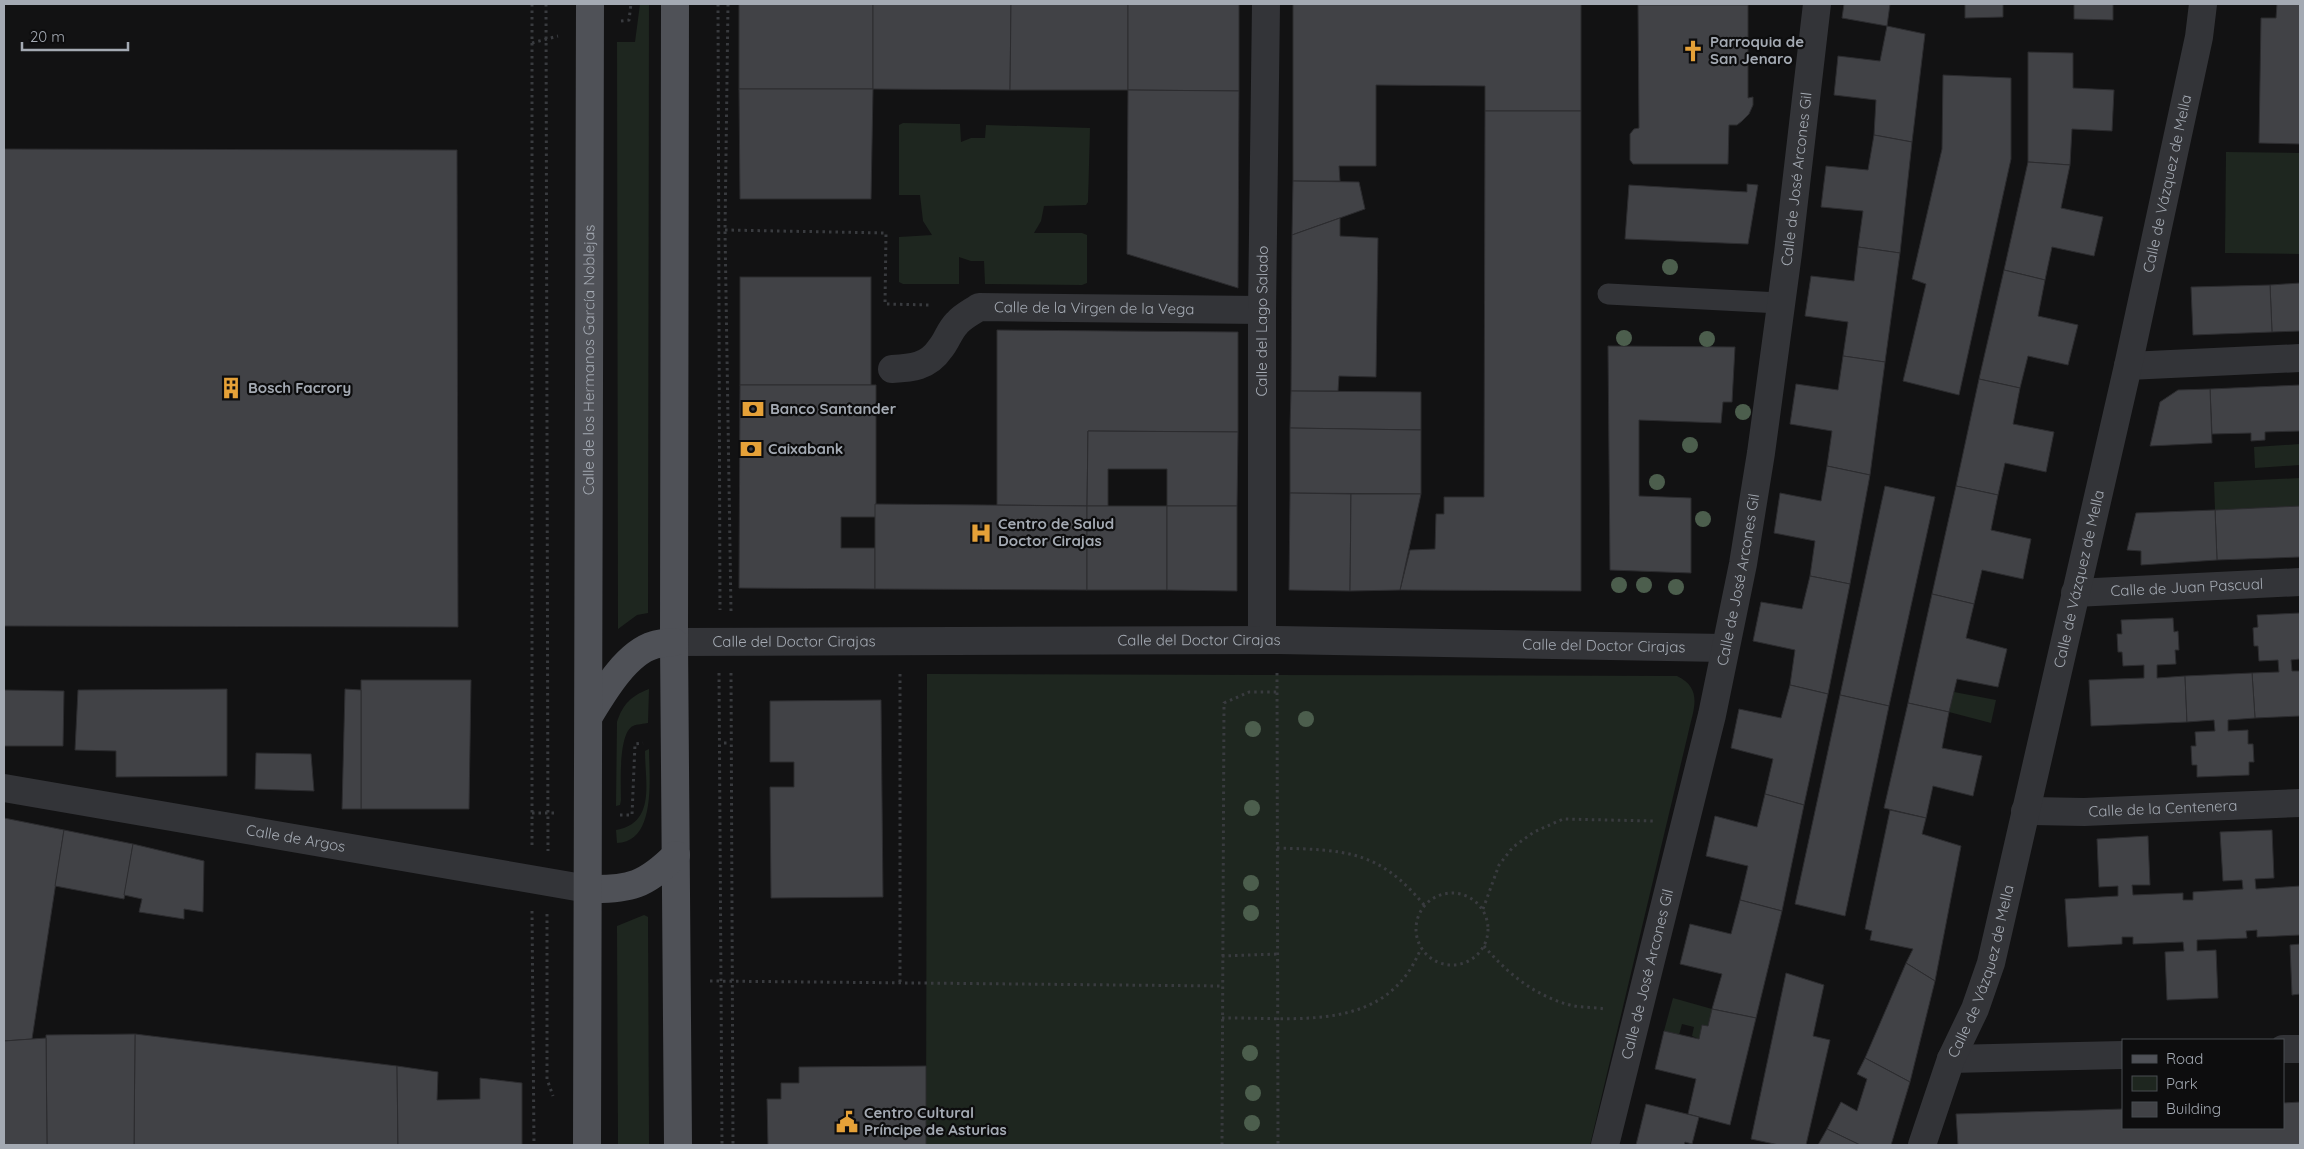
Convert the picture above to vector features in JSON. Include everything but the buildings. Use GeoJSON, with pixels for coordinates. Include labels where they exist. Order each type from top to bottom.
{"type":"FeatureCollection","features":[{"type":"Feature","properties":{"kind":"main road","name":"Calle de los Hermanos García Noblejas"},"geometry":{"type":"LineString","coordinates":[[587,1145],[590,4]]}},
{"type":"Feature","properties":{"kind":"main road"},"geometry":{"type":"LineString","coordinates":[[675,4],[674,642],[678,1145]]}},
{"type":"Feature","properties":{"kind":"main road","name":"Calle de los Hermanos García Noblejas"},"geometry":{"type":"LineString","coordinates":[[589,717],[606,687],[620,668],[652,645],[674,642]]}},
{"type":"Feature","properties":{"kind":"main road"},"geometry":{"type":"LineString","coordinates":[[588,889],[616,890],[641,883],[660,871],[676,855]]}},
{"type":"Feature","properties":{"kind":"street","name":"Calle del Lago Salado"},"geometry":{"type":"LineString","coordinates":[[1266,4],[1262,310],[1270,640]]}},
{"type":"Feature","properties":{"kind":"street","name":"Calle de José Arcones Gil"},"geometry":{"type":"LineString","coordinates":[[1605,1145],[1712,715],[1724,648],[1743,564],[1761,453],[1788,253],[1817,4]]}},
{"type":"Feature","properties":{"kind":"street","name":"Calle de Vázquez de Mella"},"geometry":{"type":"LineString","coordinates":[[1922,1145],[1951,1059],[1975,1009],[1991,963],[2128,366],[2199,37],[2203,4]]}},
{"type":"Feature","properties":{"kind":"street","name":"Calle de la Virgen de la Vega"},"geometry":{"type":"LineString","coordinates":[[892,369],[913,368],[930,361],[941,349],[948,333],[958,321],[979,307],[1262,310]]}},
{"type":"Feature","properties":{"kind":"street"},"geometry":{"type":"LineString","coordinates":[[2128,366],[2300,358]]}},
{"type":"Feature","properties":{"kind":"street","name":"Calle de Juan Pascual"},"geometry":{"type":"LineString","coordinates":[[2075,594],[2300,582]]}},
{"type":"Feature","properties":{"kind":"street","name":"Calle del Doctor Cirajas"},"geometry":{"type":"LineString","coordinates":[[674,642],[1270,640],[1724,648]]}},
{"type":"Feature","properties":{"kind":"street","name":"Calle de Argos"},"geometry":{"type":"LineString","coordinates":[[4,788],[588,889]]}},
{"type":"Feature","properties":{"kind":"street","name":"Calle de la Centenera"},"geometry":{"type":"LineString","coordinates":[[2025,811],[2084,812],[2300,803]]}},
{"type":"Feature","properties":{"kind":"street"},"geometry":{"type":"LineString","coordinates":[[2284,1050],[2300,1049]]}},
{"type":"Feature","properties":{"kind":"street"},"geometry":{"type":"LineString","coordinates":[[1951,1059],[2122,1055]]}},
{"type":"Feature","properties":{"kind":"lane"},"geometry":{"type":"LineString","coordinates":[[1608,294],[1780,303]]}},
{"type":"Feature","properties":{"kind":"path"},"geometry":{"type":"LineString","coordinates":[[532,4],[532,851]]}},
{"type":"Feature","properties":{"kind":"path"},"geometry":{"type":"LineString","coordinates":[[546,4],[548,856]]}},
{"type":"Feature","properties":{"kind":"path"},"geometry":{"type":"LineString","coordinates":[[718,4],[720,611]]}},
{"type":"Feature","properties":{"kind":"path"},"geometry":{"type":"LineString","coordinates":[[728,4],[725,230],[731,612]]}},
{"type":"Feature","properties":{"kind":"path"},"geometry":{"type":"LineString","coordinates":[[532,43],[558,36]]}},
{"type":"Feature","properties":{"kind":"path"},"geometry":{"type":"LineString","coordinates":[[725,230],[886,233],[885,304],[979,307]]}},
{"type":"Feature","properties":{"kind":"path"},"geometry":{"type":"LineString","coordinates":[[1270,640],[1276,692],[1280,1017],[1278,1145]]}},
{"type":"Feature","properties":{"kind":"path"},"geometry":{"type":"LineString","coordinates":[[900,641],[900,982]]}},
{"type":"Feature","properties":{"kind":"path"},"geometry":{"type":"LineString","coordinates":[[731,665],[729,743],[733,1145]]}},
{"type":"Feature","properties":{"kind":"path"},"geometry":{"type":"LineString","coordinates":[[720,668],[722,1145]]}},
{"type":"Feature","properties":{"kind":"path"},"geometry":{"type":"LineString","coordinates":[[1222,1145],[1224,703],[1249,692],[1276,692]]}},
{"type":"Feature","properties":{"kind":"path"},"geometry":{"type":"LineString","coordinates":[[615,815],[632,815],[635,744],[649,743]]}},
{"type":"Feature","properties":{"kind":"path"},"geometry":{"type":"LineString","coordinates":[[724,743],[729,743]]}},
{"type":"Feature","properties":{"kind":"path"},"geometry":{"type":"LineString","coordinates":[[532,813],[556,813]]}},
{"type":"Feature","properties":{"kind":"path"},"geometry":{"type":"LineString","coordinates":[[1483,909],[1499,865],[1514,847],[1541,828],[1563,819],[1685,823]]}},
{"type":"Feature","properties":{"kind":"path"},"geometry":{"type":"LineString","coordinates":[[1278,848],[1342,851],[1367,857],[1407,884],[1424,905]]}},
{"type":"Feature","properties":{"kind":"path"},"geometry":{"type":"LineString","coordinates":[[1454,892],[1466,895],[1483,909],[1488,921],[1488,934],[1484,946],[1469,961],[1448,965],[1433,959],[1421,948],[1415,926],[1424,905],[1443,893],[1454,892]]}},
{"type":"Feature","properties":{"kind":"path"},"geometry":{"type":"LineString","coordinates":[[532,902],[534,1145]]}},
{"type":"Feature","properties":{"kind":"path"},"geometry":{"type":"LineString","coordinates":[[547,906],[547,1079],[553,1096],[553,1106]]}},
{"type":"Feature","properties":{"kind":"path"},"geometry":{"type":"LineString","coordinates":[[1484,946],[1503,968],[1546,996],[1571,1006],[1595,1007],[1637,1015]]}},
{"type":"Feature","properties":{"kind":"path"},"geometry":{"type":"LineString","coordinates":[[1222,1018],[1348,1014],[1374,1004],[1390,993],[1408,972],[1421,948]]}},
{"type":"Feature","properties":{"kind":"path"},"geometry":{"type":"LineString","coordinates":[[1222,956],[1278,954]]}},
{"type":"Feature","properties":{"kind":"path"},"geometry":{"type":"LineString","coordinates":[[677,980],[722,982],[1222,986]]}},
{"type":"Feature","properties":{"kind":"green space"},"geometry":{"type":"Polygon","coordinates":[[[640,4],[649,4],[648,613],[637,615],[618,629],[617,42],[635,42],[640,4]]]}},
{"type":"Feature","properties":{"kind":"green space"},"geometry":{"type":"Polygon","coordinates":[[[903,123],[960,124],[961,142],[971,138],[985,138],[986,125],[1090,128],[1088,202],[1086,205],[1044,206],[1041,221],[1034,233],[1082,233],[1087,235],[1087,283],[1082,285],[985,284],[984,261],[971,261],[959,257],[959,284],[903,284],[899,282],[899,237],[932,235],[923,221],[920,195],[899,195],[899,125],[903,123]]]}},
{"type":"Feature","properties":{"kind":"green space"},"geometry":{"type":"Polygon","coordinates":[[[2226,152],[2300,153],[2300,254],[2225,253],[2226,152]]]}},
{"type":"Feature","properties":{"kind":"green space"},"geometry":{"type":"Polygon","coordinates":[[[2300,444],[2300,465],[2255,468],[2254,447],[2300,444]]]}},
{"type":"Feature","properties":{"kind":"green space"},"geometry":{"type":"Polygon","coordinates":[[[2300,478],[2300,506],[2215,510],[2214,482],[2300,478]]]}},
{"type":"Feature","properties":{"kind":"green space"},"geometry":{"type":"Polygon","coordinates":[[[927,674],[1677,676],[1685,681],[1691,687],[1694,694],[1694,709],[1590,1145],[926,1145],[927,674]]]}},
{"type":"Feature","properties":{"kind":"green space"},"geometry":{"type":"Polygon","coordinates":[[[649,689],[648,723],[633,726],[625,738],[621,760],[621,800],[620,805],[616,806],[617,722],[628,701],[649,689]]]}},
{"type":"Feature","properties":{"kind":"green space"},"geometry":{"type":"Polygon","coordinates":[[[1954,692],[1996,700],[1991,723],[1949,712],[1954,692]]]}},
{"type":"Feature","properties":{"kind":"green space"},"geometry":{"type":"Polygon","coordinates":[[[649,749],[649,790],[645,820],[639,832],[630,840],[617,843],[616,830],[629,826],[643,810],[646,800],[645,751],[649,749]]]}},
{"type":"Feature","properties":{"kind":"green space"},"geometry":{"type":"Polygon","coordinates":[[[644,915],[648,917],[649,1145],[618,1145],[617,926],[644,915]]]}},
{"type":"Feature","properties":{"kind":"green space"},"geometry":{"type":"Polygon","coordinates":[[[1673,998],[1712,1009],[1708,1026],[1702,1025],[1699,1039],[1692,1036],[1694,1027],[1682,1024],[1679,1035],[1664,1031],[1673,998]]]}},
{"type":"Feature","properties":{"kind":"place","name":"Parroquia de San Jenaro"},"geometry":{"type":"Point","coordinates":[1693,51]}},
{"type":"Feature","properties":{"kind":"place","name":"Bosch Facrory"},"geometry":{"type":"Point","coordinates":[231,388]}},
{"type":"Feature","properties":{"kind":"place","name":"Banco Santander"},"geometry":{"type":"Point","coordinates":[753,409]}},
{"type":"Feature","properties":{"kind":"place","name":"Caixabank"},"geometry":{"type":"Point","coordinates":[751,449]}},
{"type":"Feature","properties":{"kind":"place","name":"Centro de Salud Doctor Cirajas"},"geometry":{"type":"Point","coordinates":[981,533]}},
{"type":"Feature","properties":{"kind":"place","name":"Centro Cultural Príncipe de Asturias"},"geometry":{"type":"Point","coordinates":[847,1122]}}]}
